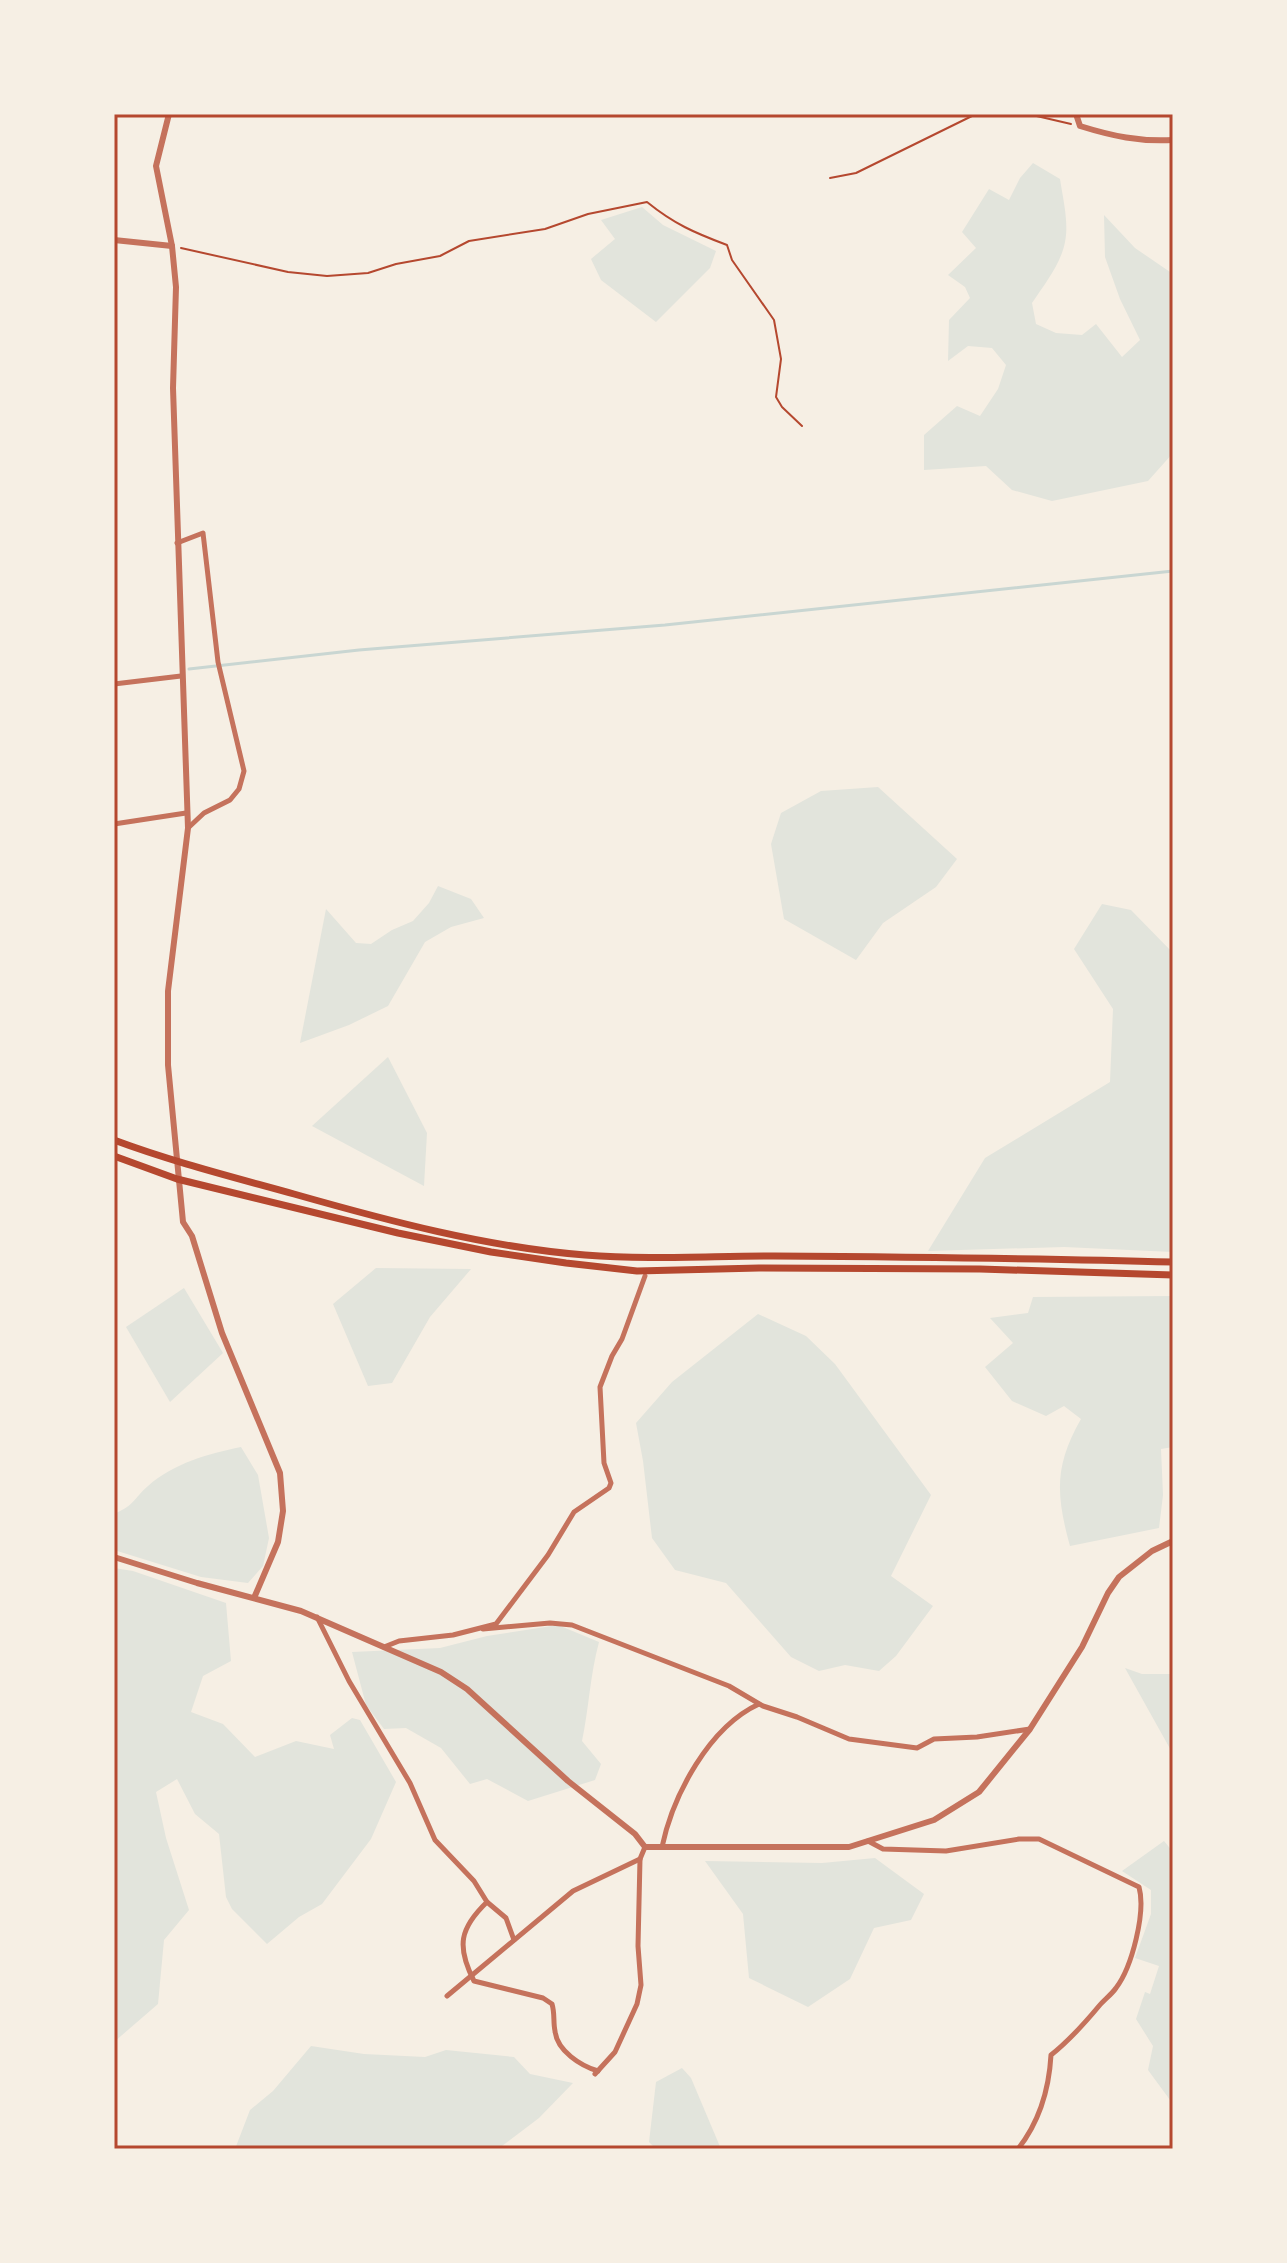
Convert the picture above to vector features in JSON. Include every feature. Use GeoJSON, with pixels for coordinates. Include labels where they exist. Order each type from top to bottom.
{"type":"FeatureCollection","features":[{"type":"Feature","properties":{"kind":"main road"},"geometry":{"type":"LineString","coordinates":[[114,1140],[178,1163],[391,1221],[488,1242],[583,1255],[656,1258],[954,1257],[1173,1262]]}},
{"type":"Feature","properties":{"kind":"main road"},"geometry":{"type":"LineString","coordinates":[[114,1156],[177,1179],[398,1233],[491,1252],[637,1271],[964,1269],[1173,1275]]}},
{"type":"Feature","properties":{"kind":"street"},"geometry":{"type":"LineString","coordinates":[[169,114],[156,166],[172,246],[176,287],[173,388],[188,828],[168,991],[168,1065],[183,1222],[192,1236],[222,1333],[280,1473],[283,1511],[278,1542],[254,1598]]}},
{"type":"Feature","properties":{"kind":"street"},"geometry":{"type":"LineString","coordinates":[[1076,114],[1080,126],[1112,136],[1146,141],[1173,140]]}},
{"type":"Feature","properties":{"kind":"street"},"geometry":{"type":"LineString","coordinates":[[114,240],[172,246]]}},
{"type":"Feature","properties":{"kind":"street"},"geometry":{"type":"LineString","coordinates":[[177,543],[203,533],[218,662],[244,771],[239,789],[230,800],[204,813],[188,828]]}},
{"type":"Feature","properties":{"kind":"street"},"geometry":{"type":"LineString","coordinates":[[114,684],[181,676]]}},
{"type":"Feature","properties":{"kind":"street"},"geometry":{"type":"LineString","coordinates":[[114,824],[186,813]]}},
{"type":"Feature","properties":{"kind":"street"},"geometry":{"type":"LineString","coordinates":[[483,1629],[496,1624],[548,1555],[574,1512],[609,1488],[611,1483],[604,1463],[600,1387],[645,1276]]}},
{"type":"Feature","properties":{"kind":"street"},"geometry":{"type":"LineString","coordinates":[[645,1847],[849,1847],[934,1820],[979,1792],[1030,1729],[1082,1647],[1119,1577],[1152,1551],[1173,1541]]}},
{"type":"Feature","properties":{"kind":"street"},"geometry":{"type":"LineString","coordinates":[[114,1557],[317,1617],[441,1672],[467,1689],[568,1781],[635,1834],[645,1847]]}},
{"type":"Feature","properties":{"kind":"street"},"geometry":{"type":"LineString","coordinates":[[317,1617],[349,1681],[410,1783],[432,1834],[474,1881],[487,1902],[506,1918],[514,1940]]}},
{"type":"Feature","properties":{"kind":"street"},"geometry":{"type":"LineString","coordinates":[[384,1647],[399,1641],[483,1629],[550,1623],[572,1625],[729,1686],[759,1704],[849,1739],[917,1748],[934,1739],[977,1737],[1030,1729]]}},
{"type":"Feature","properties":{"kind":"street"},"geometry":{"type":"LineString","coordinates":[[662,1847],[671,1812],[691,1774],[720,1732],[741,1712],[759,1704]]}},
{"type":"Feature","properties":{"kind":"street"},"geometry":{"type":"LineString","coordinates":[[867,1841],[883,1849],[946,1851],[1019,1839],[1039,1839],[1139,1887],[1143,1901],[1134,1942],[1117,1987],[1075,2035],[1051,2055],[1050,2083],[1033,2130],[1018,2149]]}},
{"type":"Feature","properties":{"kind":"street"},"geometry":{"type":"LineString","coordinates":[[487,1902],[464,1929],[463,1944],[471,1977],[477,1983],[543,1998],[552,2004],[558,2040],[570,2056],[596,2073],[615,2052],[637,2004],[641,1985],[638,1946],[640,1859],[645,1847]]}},
{"type":"Feature","properties":{"kind":"street"},"geometry":{"type":"LineString","coordinates":[[447,1996],[573,1891],[640,1859]]}},
{"type":"Feature","properties":{"kind":"path"},"geometry":{"type":"LineString","coordinates":[[830,178],[856,173],[976,114]]}},
{"type":"Feature","properties":{"kind":"path"},"geometry":{"type":"LineString","coordinates":[[1028,114],[1080,126]]}},
{"type":"Feature","properties":{"kind":"path"},"geometry":{"type":"LineString","coordinates":[[172,246],[288,272],[327,276],[368,273],[440,256],[469,241],[545,229],[588,214],[647,202],[681,227],[727,245],[732,260],[774,320],[781,359],[776,397],[802,426]]}},
{"type":"Feature","properties":{"kind":"shaded area"},"geometry":{"type":"Polygon","coordinates":[[[1033,163],[1060,179],[1066,227],[1060,258],[1032,303],[1036,324],[1056,333],[1082,335],[1096,324],[1122,357],[1140,340],[1120,299],[1105,257],[1104,215],[1135,248],[1173,274],[1173,453],[1148,481],[1052,501],[1012,490],[986,466],[924,470],[924,435],[957,406],[980,416],[998,389],[1006,365],[992,348],[968,346],[948,361],[949,320],[970,298],[965,287],[948,275],[976,248],[962,232],[989,189],[1009,200],[1020,178],[1033,163]]]}},
{"type":"Feature","properties":{"kind":"shaded area"},"geometry":{"type":"Polygon","coordinates":[[[642,207],[663,225],[716,251],[710,268],[656,322],[601,280],[591,259],[615,239],[601,220],[642,207]]]}},
{"type":"Feature","properties":{"kind":"shaded area"},"geometry":{"type":"Polygon","coordinates":[[[878,787],[957,859],[936,887],[883,923],[856,960],[784,919],[771,844],[781,813],[821,791],[878,787]]]}},
{"type":"Feature","properties":{"kind":"shaded area"},"geometry":{"type":"Polygon","coordinates":[[[438,886],[471,899],[484,918],[451,927],[425,942],[388,1006],[300,1043],[326,909],[356,943],[371,944],[413,921],[429,903],[438,886]]]}},
{"type":"Feature","properties":{"kind":"shaded area"},"geometry":{"type":"Polygon","coordinates":[[[1102,904],[1131,910],[1173,953],[1173,1252],[1064,1247],[928,1251],[985,1158],[1110,1082],[1113,1009],[1074,949],[1102,904]]]}},
{"type":"Feature","properties":{"kind":"shaded area"},"geometry":{"type":"Polygon","coordinates":[[[388,1057],[427,1133],[424,1186],[312,1126],[388,1057]]]}},
{"type":"Feature","properties":{"kind":"shaded area"},"geometry":{"type":"Polygon","coordinates":[[[376,1268],[471,1269],[430,1317],[392,1383],[368,1386],[333,1304],[376,1268]]]}},
{"type":"Feature","properties":{"kind":"shaded area"},"geometry":{"type":"Polygon","coordinates":[[[184,1288],[223,1353],[170,1402],[126,1327],[184,1288]]]}},
{"type":"Feature","properties":{"kind":"shaded area"},"geometry":{"type":"Polygon","coordinates":[[[1173,1296],[1173,1447],[1161,1449],[1163,1495],[1159,1528],[1070,1546],[1062,1511],[1060,1481],[1066,1452],[1081,1419],[1064,1406],[1046,1416],[1012,1401],[985,1367],[1013,1343],[990,1318],[1028,1313],[1033,1297],[1173,1296]]]}},
{"type":"Feature","properties":{"kind":"shaded area"},"geometry":{"type":"Polygon","coordinates":[[[758,1314],[806,1336],[835,1364],[931,1495],[891,1576],[933,1606],[896,1656],[879,1671],[845,1665],[819,1671],[791,1657],[726,1583],[675,1570],[652,1538],[636,1423],[672,1382],[758,1314]]]}},
{"type":"Feature","properties":{"kind":"shaded area"},"geometry":{"type":"Polygon","coordinates":[[[241,1447],[258,1475],[269,1538],[263,1566],[248,1583],[201,1577],[114,1550],[114,1514],[130,1504],[148,1486],[180,1465],[241,1447]]]}},
{"type":"Feature","properties":{"kind":"shaded area"},"geometry":{"type":"Polygon","coordinates":[[[114,1568],[133,1571],[226,1603],[231,1661],[203,1676],[191,1712],[223,1724],[255,1757],[296,1741],[334,1749],[330,1735],[352,1718],[360,1720],[396,1782],[371,1839],[322,1904],[299,1917],[267,1944],[232,1909],[226,1897],[219,1834],[195,1814],[177,1779],[156,1792],[166,1838],[189,1910],[164,1940],[158,2004],[114,2042],[114,1568]]]}},
{"type":"Feature","properties":{"kind":"shaded area"},"geometry":{"type":"Polygon","coordinates":[[[558,1625],[599,1642],[582,1741],[601,1764],[595,1780],[528,1801],[487,1779],[470,1784],[441,1748],[406,1728],[384,1729],[366,1705],[352,1652],[440,1648],[487,1636],[558,1625]]]}},
{"type":"Feature","properties":{"kind":"shaded area"},"geometry":{"type":"Polygon","coordinates":[[[1125,1668],[1142,1674],[1173,1674],[1173,1754],[1125,1668]]]}},
{"type":"Feature","properties":{"kind":"shaded area"},"geometry":{"type":"Polygon","coordinates":[[[1164,1841],[1173,1852],[1173,2104],[1148,2070],[1153,2046],[1136,2019],[1145,1992],[1150,1994],[1159,1966],[1135,1958],[1151,1914],[1151,1890],[1122,1871],[1164,1841]]]}},
{"type":"Feature","properties":{"kind":"shaded area"},"geometry":{"type":"Polygon","coordinates":[[[875,1858],[924,1894],[911,1920],[874,1928],[850,1979],[808,2007],[749,1978],[743,1914],[705,1861],[822,1863],[875,1858]]]}},
{"type":"Feature","properties":{"kind":"shaded area"},"geometry":{"type":"Polygon","coordinates":[[[311,2046],[364,2054],[425,2057],[446,2050],[514,2057],[530,2074],[573,2083],[539,2118],[498,2149],[235,2149],[250,2110],[273,2091],[311,2046]]]}},
{"type":"Feature","properties":{"kind":"shaded area"},"geometry":{"type":"Polygon","coordinates":[[[682,2068],[691,2078],[721,2149],[656,2149],[649,2142],[656,2082],[682,2068]]]}},
{"type":"Feature","properties":{"kind":"waterway"},"geometry":{"type":"LineString","coordinates":[[189,669],[359,650],[665,625],[1173,571]]}}]}
